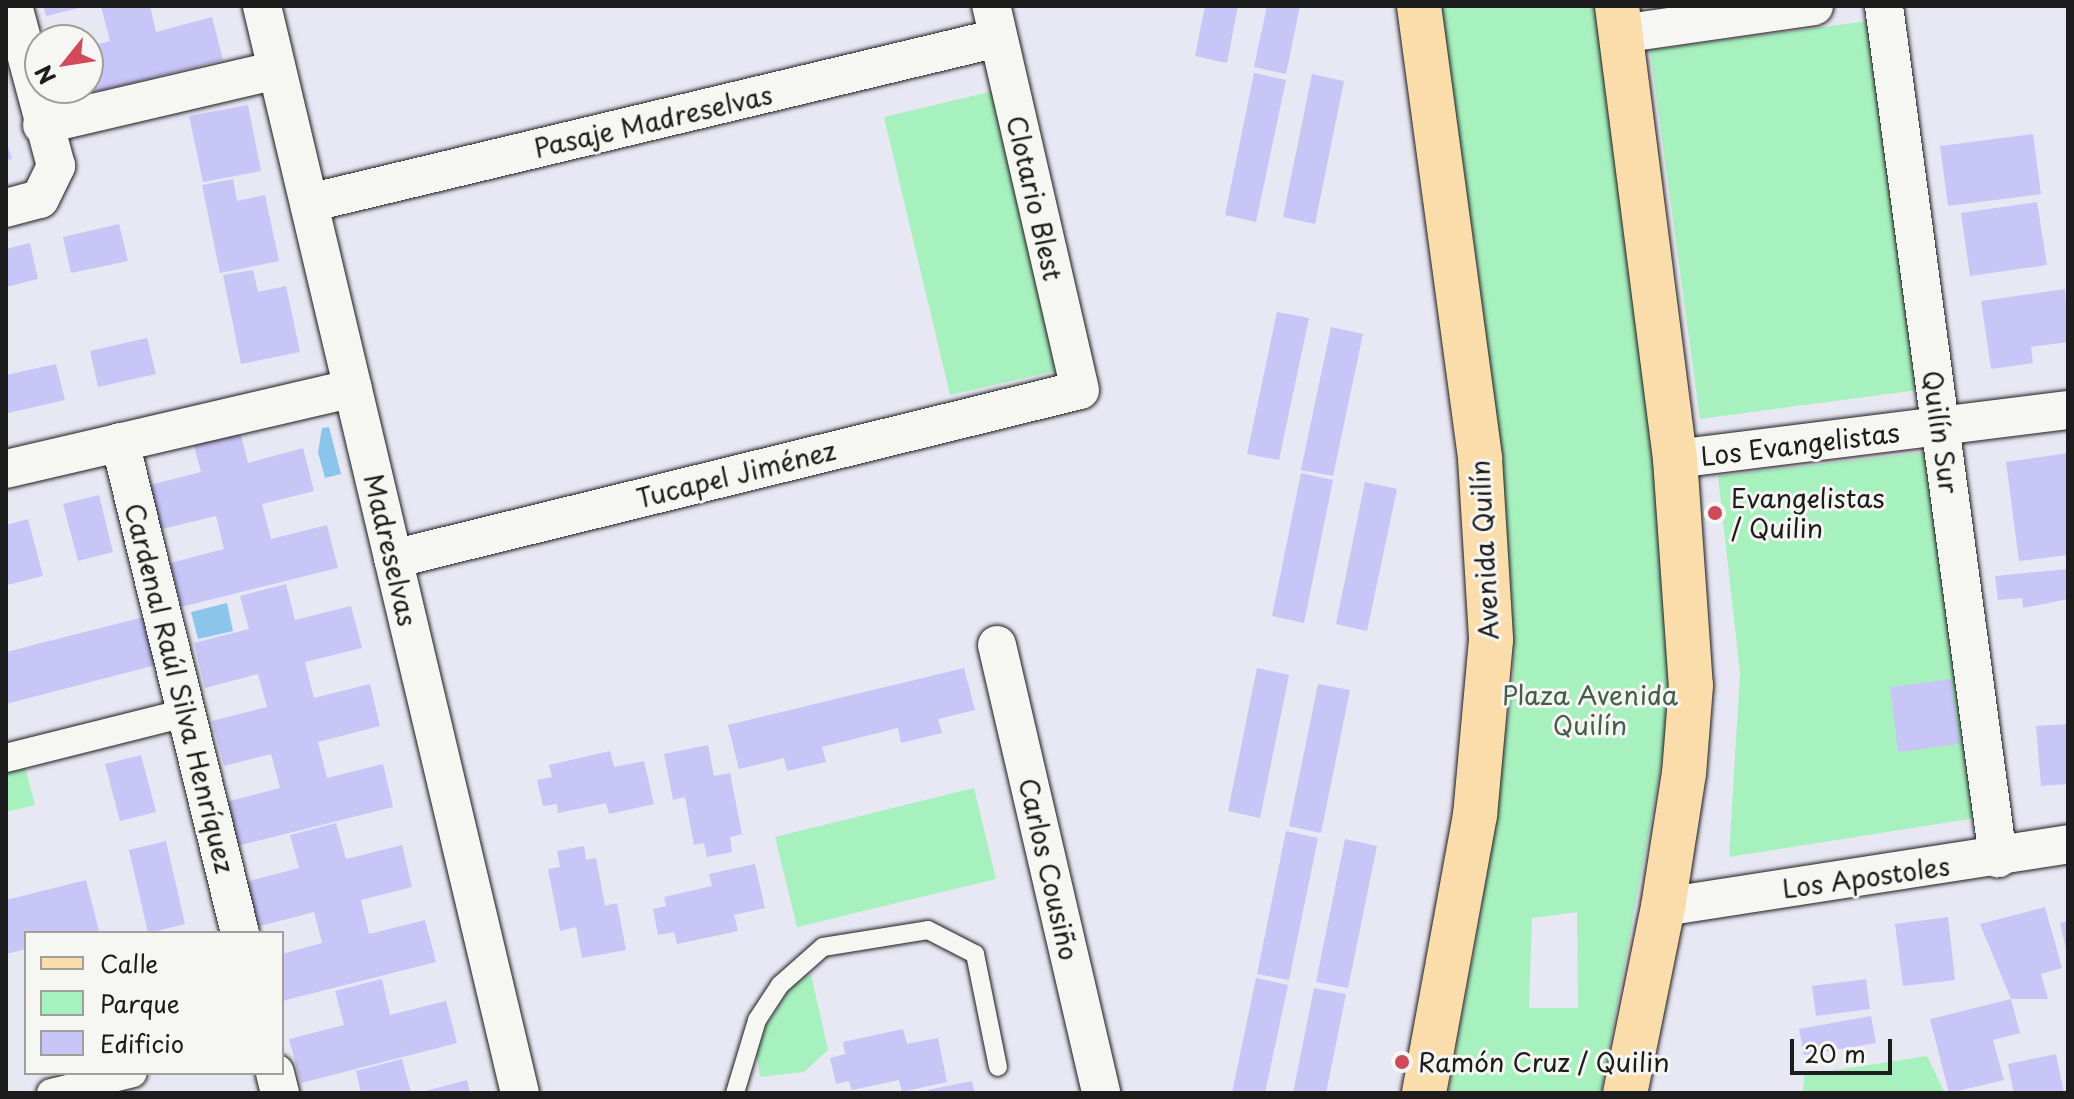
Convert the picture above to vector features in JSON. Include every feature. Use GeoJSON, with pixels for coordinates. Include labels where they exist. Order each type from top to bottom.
{"type":"FeatureCollection","features":[{"type":"Feature","properties":{"kind":"main road","name":"Avenida Quilín"},"geometry":{"type":"LineString","coordinates":[[1419,6],[1481,474],[1491,640],[1475,815],[1424,1093]]}},
{"type":"Feature","properties":{"kind":"main road"},"geometry":{"type":"LineString","coordinates":[[1619,20],[1675,459],[1691,685],[1684,773],[1663,907],[1625,1093]]}},
{"type":"Feature","properties":{"kind":"street"},"geometry":{"type":"LineString","coordinates":[[6,208],[40,199],[56,166],[42,125],[13,6]]}},
{"type":"Feature","properties":{"kind":"street","name":"Madreselvas"},"geometry":{"type":"LineString","coordinates":[[262,6],[520,1093]]}},
{"type":"Feature","properties":{"kind":"street"},"geometry":{"type":"LineString","coordinates":[[1619,20],[1814,6]]}},
{"type":"Feature","properties":{"kind":"street","name":"Quilín Sur"},"geometry":{"type":"LineString","coordinates":[[1884,6],[1998,858]]}},
{"type":"Feature","properties":{"kind":"street","name":"Pasaje Madreselvas"},"geometry":{"type":"LineString","coordinates":[[309,203],[994,22]]}},
{"type":"Feature","properties":{"kind":"street","name":"Clotario Blest"},"geometry":{"type":"LineString","coordinates":[[994,22],[1080,390]]}},
{"type":"Feature","properties":{"kind":"street"},"geometry":{"type":"LineString","coordinates":[[42,125],[277,70]]}},
{"type":"Feature","properties":{"kind":"street"},"geometry":{"type":"LineString","coordinates":[[6,469],[353,388]]}},
{"type":"Feature","properties":{"kind":"street","name":"Tucapel Jiménez"},"geometry":{"type":"LineString","coordinates":[[393,559],[1080,390]]}},
{"type":"Feature","properties":{"kind":"street","name":"Los Evangelistas"},"geometry":{"type":"LineString","coordinates":[[1675,459],[2068,410]]}},
{"type":"Feature","properties":{"kind":"street","name":"Cardenal Raúl Silva Henríquez"},"geometry":{"type":"LineString","coordinates":[[120,442],[240,931]]}},
{"type":"Feature","properties":{"kind":"street","name":"Carlos Cousiño"},"geometry":{"type":"LineString","coordinates":[[997,645],[1101,1093]]}},
{"type":"Feature","properties":{"kind":"street"},"geometry":{"type":"LineString","coordinates":[[6,758],[185,713]]}},
{"type":"Feature","properties":{"kind":"street","name":"Los Apostoles"},"geometry":{"type":"LineString","coordinates":[[1663,907],[1998,858],[2068,844]]}},
{"type":"Feature","properties":{"kind":"street"},"geometry":{"type":"LineString","coordinates":[[51,1093],[125,1075]]}},
{"type":"Feature","properties":{"kind":"lane"},"geometry":{"type":"LineString","coordinates":[[735,1093],[757,1020],[780,985],[823,947],[928,930],[975,954],[998,1067]]}},
{"type":"Feature","properties":{"kind":"green space","name":"Plaza Avenida Quilín"},"geometry":{"type":"Polygon","coordinates":[[[1441,6],[1596,6],[1658,461],[1672,705],[1601,1093],[1448,1093],[1480,919],[1513,679],[1512,593],[1483,308],[1441,6]],[[1577,912],[1532,918],[1529,1008],[1578,1008],[1577,912]]]}},
{"type":"Feature","properties":{"kind":"green space"},"geometry":{"type":"Polygon","coordinates":[[[1868,21],[1918,390],[1700,419],[1650,50],[1868,21]]]}},
{"type":"Feature","properties":{"kind":"green space"},"geometry":{"type":"Polygon","coordinates":[[[993,91],[1060,370],[950,395],[884,117],[993,91]]]}},
{"type":"Feature","properties":{"kind":"green space"},"geometry":{"type":"Polygon","coordinates":[[[1934,451],[1976,818],[1729,857],[1740,673],[1718,476],[1934,451]]]}},
{"type":"Feature","properties":{"kind":"green space"},"geometry":{"type":"Polygon","coordinates":[[[21,751],[35,805],[6,812],[6,755],[21,751]]]}},
{"type":"Feature","properties":{"kind":"green space"},"geometry":{"type":"Polygon","coordinates":[[[974,788],[996,879],[797,927],[775,837],[974,788]]]}},
{"type":"Feature","properties":{"kind":"green space"},"geometry":{"type":"Polygon","coordinates":[[[811,974],[828,1050],[804,1072],[760,1077],[757,1054],[766,1026],[792,986],[811,974]]]}},
{"type":"Feature","properties":{"kind":"green space"},"geometry":{"type":"Polygon","coordinates":[[[1927,1056],[1945,1093],[1803,1093],[1804,1075],[1927,1056]]]}},
{"type":"Feature","properties":{"kind":"water"},"geometry":{"type":"Polygon","coordinates":[[[329,427],[341,474],[325,478],[318,452],[322,428],[329,427]]]}},
{"type":"Feature","properties":{"kind":"water"},"geometry":{"type":"Polygon","coordinates":[[[227,603],[233,631],[198,639],[191,612],[227,603]]]}},
{"type":"Feature","properties":{"kind":"building"},"geometry":{"type":"Polygon","coordinates":[[[43,6],[83,6],[83,7],[46,16],[43,6]]]}},
{"type":"Feature","properties":{"kind":"building"},"geometry":{"type":"Polygon","coordinates":[[[150,6],[156,32],[212,17],[223,60],[104,90],[104,43],[110,41],[101,7],[150,6]]]}},
{"type":"Feature","properties":{"kind":"building"},"geometry":{"type":"Polygon","coordinates":[[[1205,6],[1238,6],[1227,63],[1195,56],[1205,6]]]}},
{"type":"Feature","properties":{"kind":"building"},"geometry":{"type":"Polygon","coordinates":[[[1267,6],[1300,6],[1286,74],[1254,67],[1267,6]]]}},
{"type":"Feature","properties":{"kind":"building"},"geometry":{"type":"Polygon","coordinates":[[[1254,73],[1286,80],[1256,222],[1225,215],[1254,73]]]}},
{"type":"Feature","properties":{"kind":"building"},"geometry":{"type":"Polygon","coordinates":[[[1312,74],[1344,81],[1315,224],[1283,217],[1312,74]]]}},
{"type":"Feature","properties":{"kind":"building"},"geometry":{"type":"Polygon","coordinates":[[[248,105],[261,171],[203,182],[189,116],[248,105]]]}},
{"type":"Feature","properties":{"kind":"building"},"geometry":{"type":"Polygon","coordinates":[[[2033,134],[2041,194],[1948,206],[1940,146],[2033,134]]]}},
{"type":"Feature","properties":{"kind":"building"},"geometry":{"type":"Polygon","coordinates":[[[6,140],[12,159],[6,160],[6,140]]]}},
{"type":"Feature","properties":{"kind":"building"},"geometry":{"type":"Polygon","coordinates":[[[233,179],[237,201],[265,195],[279,261],[220,273],[202,185],[233,179]]]}},
{"type":"Feature","properties":{"kind":"building"},"geometry":{"type":"Polygon","coordinates":[[[2037,202],[2047,265],[1970,276],[1961,213],[2037,202]]]}},
{"type":"Feature","properties":{"kind":"building"},"geometry":{"type":"Polygon","coordinates":[[[119,224],[128,261],[71,273],[63,237],[119,224]]]}},
{"type":"Feature","properties":{"kind":"building"},"geometry":{"type":"Polygon","coordinates":[[[30,243],[38,279],[6,287],[6,249],[30,243]]]}},
{"type":"Feature","properties":{"kind":"building"},"geometry":{"type":"Polygon","coordinates":[[[253,270],[258,292],[286,286],[300,352],[241,364],[223,275],[253,270]]]}},
{"type":"Feature","properties":{"kind":"building"},"geometry":{"type":"Polygon","coordinates":[[[2065,289],[2068,342],[2031,347],[2033,363],[1991,369],[1981,301],[2065,289]]]}},
{"type":"Feature","properties":{"kind":"building"},"geometry":{"type":"Polygon","coordinates":[[[1277,312],[1309,318],[1279,460],[1247,454],[1277,312]]]}},
{"type":"Feature","properties":{"kind":"building"},"geometry":{"type":"Polygon","coordinates":[[[1331,327],[1363,334],[1333,476],[1301,470],[1331,327]]]}},
{"type":"Feature","properties":{"kind":"building"},"geometry":{"type":"Polygon","coordinates":[[[147,338],[156,374],[98,387],[90,351],[147,338]]]}},
{"type":"Feature","properties":{"kind":"building"},"geometry":{"type":"Polygon","coordinates":[[[56,364],[65,400],[8,413],[6,375],[56,364]]]}},
{"type":"Feature","properties":{"kind":"building"},"geometry":{"type":"Polygon","coordinates":[[[239,427],[248,463],[303,448],[314,491],[262,504],[271,539],[327,525],[338,568],[181,607],[170,563],[224,549],[216,516],[158,530],[146,486],[201,472],[192,439],[239,427]]]}},
{"type":"Feature","properties":{"kind":"building"},"geometry":{"type":"Polygon","coordinates":[[[2068,453],[2068,555],[2019,561],[2006,462],[2068,453]]]}},
{"type":"Feature","properties":{"kind":"building"},"geometry":{"type":"Polygon","coordinates":[[[1301,473],[1333,480],[1304,623],[1272,616],[1301,473]]]}},
{"type":"Feature","properties":{"kind":"building"},"geometry":{"type":"Polygon","coordinates":[[[1365,482],[1397,489],[1367,631],[1336,624],[1365,482]]]}},
{"type":"Feature","properties":{"kind":"building"},"geometry":{"type":"Polygon","coordinates":[[[99,495],[113,552],[78,561],[63,504],[99,495]]]}},
{"type":"Feature","properties":{"kind":"building"},"geometry":{"type":"Polygon","coordinates":[[[28,519],[43,576],[7,585],[6,525],[28,519]]]}},
{"type":"Feature","properties":{"kind":"building"},"geometry":{"type":"Polygon","coordinates":[[[2068,569],[2068,599],[2023,608],[2022,598],[1998,600],[1995,576],[2068,569]]]}},
{"type":"Feature","properties":{"kind":"building"},"geometry":{"type":"Polygon","coordinates":[[[286,584],[295,620],[351,606],[362,648],[305,662],[314,698],[370,684],[380,726],[318,742],[327,778],[383,764],[393,807],[237,846],[226,802],[280,788],[271,754],[224,766],[212,721],[267,707],[258,674],[205,688],[194,643],[249,629],[240,596],[286,584]]]}},
{"type":"Feature","properties":{"kind":"building"},"geometry":{"type":"Polygon","coordinates":[[[144,617],[156,665],[6,704],[6,652],[144,617]]]}},
{"type":"Feature","properties":{"kind":"building"},"geometry":{"type":"Polygon","coordinates":[[[964,668],[975,710],[938,719],[942,733],[901,743],[898,728],[822,747],[826,762],[787,771],[784,758],[739,769],[728,725],[964,668]]]}},
{"type":"Feature","properties":{"kind":"building"},"geometry":{"type":"Polygon","coordinates":[[[1257,668],[1289,675],[1260,818],[1228,811],[1257,668]]]}},
{"type":"Feature","properties":{"kind":"building"},"geometry":{"type":"Polygon","coordinates":[[[1951,679],[1960,744],[1898,752],[1890,687],[1951,679]]]}},
{"type":"Feature","properties":{"kind":"building"},"geometry":{"type":"Polygon","coordinates":[[[1318,684],[1350,690],[1321,833],[1289,826],[1318,684]]]}},
{"type":"Feature","properties":{"kind":"building"},"geometry":{"type":"Polygon","coordinates":[[[2068,724],[2068,784],[2041,786],[2036,726],[2068,724]]]}},
{"type":"Feature","properties":{"kind":"building"},"geometry":{"type":"Polygon","coordinates":[[[708,745],[714,776],[730,773],[742,834],[730,837],[732,852],[707,857],[704,843],[694,845],[685,797],[673,800],[664,754],[708,745]]]}},
{"type":"Feature","properties":{"kind":"building"},"geometry":{"type":"Polygon","coordinates":[[[610,751],[614,767],[644,761],[654,804],[609,814],[606,803],[558,813],[557,804],[543,806],[537,780],[552,777],[549,765],[610,751]]]}},
{"type":"Feature","properties":{"kind":"building"},"geometry":{"type":"Polygon","coordinates":[[[141,755],[156,812],[120,821],[105,764],[141,755]]]}},
{"type":"Feature","properties":{"kind":"building"},"geometry":{"type":"Polygon","coordinates":[[[336,823],[346,859],[402,845],[412,887],[361,900],[369,934],[425,920],[436,962],[284,1000],[284,953],[322,943],[314,912],[256,927],[245,882],[299,868],[290,835],[336,823]]]}},
{"type":"Feature","properties":{"kind":"building"},"geometry":{"type":"Polygon","coordinates":[[[1286,831],[1318,838],[1289,980],[1257,974],[1286,831]]]}},
{"type":"Feature","properties":{"kind":"building"},"geometry":{"type":"Polygon","coordinates":[[[1345,839],[1377,846],[1348,988],[1316,982],[1345,839]]]}},
{"type":"Feature","properties":{"kind":"building"},"geometry":{"type":"Polygon","coordinates":[[[166,841],[185,924],[148,931],[129,850],[166,841]]]}},
{"type":"Feature","properties":{"kind":"building"},"geometry":{"type":"Polygon","coordinates":[[[584,846],[586,860],[596,858],[605,906],[617,903],[626,950],[582,958],[576,927],[560,931],[548,869],[560,867],[557,851],[584,846]]]}},
{"type":"Feature","properties":{"kind":"building"},"geometry":{"type":"Polygon","coordinates":[[[755,864],[765,908],[734,915],[738,931],[677,944],[674,932],[658,935],[653,909],[666,906],[664,897],[712,886],[709,874],[755,864]]]}},
{"type":"Feature","properties":{"kind":"building"},"geometry":{"type":"Polygon","coordinates":[[[86,880],[99,931],[24,931],[24,950],[6,954],[6,900],[86,880]]]}},
{"type":"Feature","properties":{"kind":"building"},"geometry":{"type":"Polygon","coordinates":[[[2045,907],[2062,968],[2041,974],[2048,999],[2011,999],[1980,924],[2045,907]]]}},
{"type":"Feature","properties":{"kind":"building"},"geometry":{"type":"Polygon","coordinates":[[[1948,917],[1955,980],[1903,986],[1895,924],[1948,917]]]}},
{"type":"Feature","properties":{"kind":"building"},"geometry":{"type":"Polygon","coordinates":[[[2068,921],[2068,954],[2067,954],[2060,923],[2068,921]]]}},
{"type":"Feature","properties":{"kind":"building"},"geometry":{"type":"Polygon","coordinates":[[[1256,978],[1288,985],[1265,1093],[1232,1093],[1256,978]]]}},
{"type":"Feature","properties":{"kind":"building"},"geometry":{"type":"Polygon","coordinates":[[[382,979],[390,1015],[446,1001],[457,1043],[301,1083],[289,1039],[344,1025],[335,991],[382,979]]]}},
{"type":"Feature","properties":{"kind":"building"},"geometry":{"type":"Polygon","coordinates":[[[1866,979],[1870,1009],[1816,1016],[1812,986],[1866,979]]]}},
{"type":"Feature","properties":{"kind":"building"},"geometry":{"type":"Polygon","coordinates":[[[1314,988],[1346,994],[1326,1093],[1293,1093],[1314,988]]]}},
{"type":"Feature","properties":{"kind":"building"},"geometry":{"type":"Polygon","coordinates":[[[2011,999],[2020,1033],[1993,1040],[2004,1080],[1949,1093],[1930,1019],[2011,999]]]}},
{"type":"Feature","properties":{"kind":"building"},"geometry":{"type":"Polygon","coordinates":[[[1871,1016],[1876,1043],[1804,1055],[1799,1029],[1871,1016]]]}},
{"type":"Feature","properties":{"kind":"building"},"geometry":{"type":"Polygon","coordinates":[[[903,1029],[907,1044],[938,1038],[947,1082],[902,1092],[899,1080],[852,1090],[849,1081],[836,1084],[830,1058],[845,1054],[843,1042],[903,1029]]]}},
{"type":"Feature","properties":{"kind":"building"},"geometry":{"type":"Polygon","coordinates":[[[2056,1054],[2064,1093],[2014,1093],[2008,1064],[2056,1054]]]}},
{"type":"Feature","properties":{"kind":"building"},"geometry":{"type":"Polygon","coordinates":[[[402,1059],[411,1093],[361,1093],[356,1071],[402,1059]]]}},
{"type":"Feature","properties":{"kind":"building"},"geometry":{"type":"Polygon","coordinates":[[[467,1080],[470,1093],[422,1093],[422,1092],[467,1080]]]}},
{"type":"Feature","properties":{"kind":"building"},"geometry":{"type":"Polygon","coordinates":[[[972,1081],[975,1093],[929,1093],[928,1090],[972,1081]]]}},
{"type":"Feature","properties":{"kind":"place","name":"Evangelistas / Quilin"},"geometry":{"type":"Point","coordinates":[1715,513]}},
{"type":"Feature","properties":{"kind":"place","name":"Ramón Cruz / Quilin"},"geometry":{"type":"Point","coordinates":[1402,1062]}}]}
